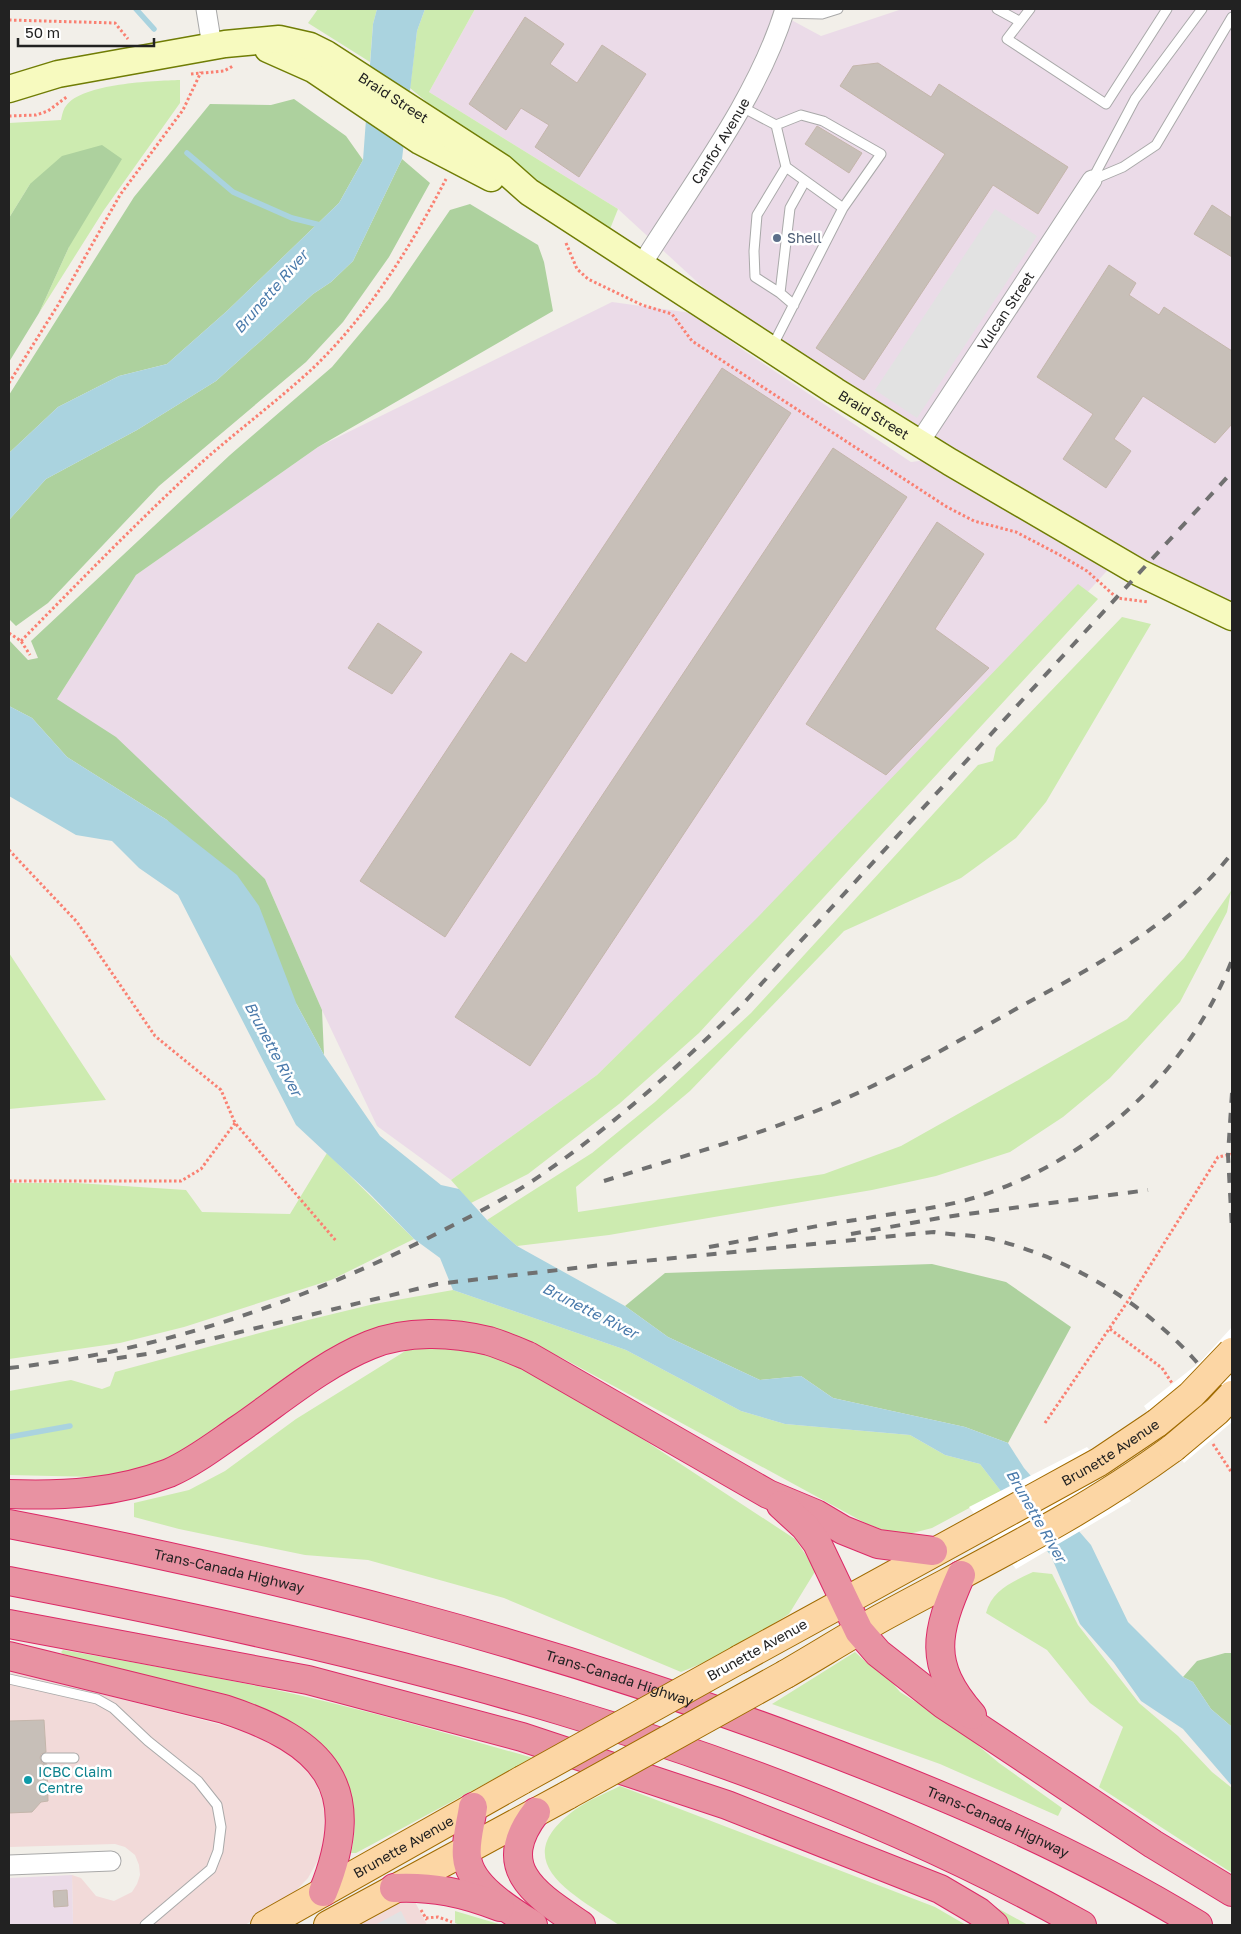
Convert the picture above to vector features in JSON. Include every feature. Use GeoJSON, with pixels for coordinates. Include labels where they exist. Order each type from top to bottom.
{"type":"FeatureCollection","features":[{"type":"Feature","properties":{"kind":"highway"},"geometry":{"type":"LineString","coordinates":[[9,1494],[83,1494],[130,1486],[170,1472],[207,1451],[345,1357],[380,1342],[407,1336],[445,1334],[490,1341],[528,1356],[768,1494],[816,1514],[843,1530],[878,1544],[933,1551]]}},
{"type":"Feature","properties":{"kind":"highway"},"geometry":{"type":"LineString","coordinates":[[768,1494],[805,1527],[817,1543],[859,1631],[878,1653],[943,1704],[1153,1844],[1232,1892]]}},
{"type":"Feature","properties":{"kind":"highway","name":"Trans-Canada Highway"},"geometry":{"type":"LineString","coordinates":[[9,1524],[143,1550],[365,1602],[471,1631],[612,1674],[745,1720],[869,1766],[974,1810],[1071,1856],[1198,1925]]}},
{"type":"Feature","properties":{"kind":"highway"},"geometry":{"type":"LineString","coordinates":[[961,1575],[945,1612],[940,1630],[940,1654],[955,1694],[991,1736]]}},
{"type":"Feature","properties":{"kind":"highway"},"geometry":{"type":"LineString","coordinates":[[9,1581],[161,1610],[331,1649],[573,1715],[771,1782],[871,1822],[970,1867],[1082,1925]]}},
{"type":"Feature","properties":{"kind":"highway"},"geometry":{"type":"LineString","coordinates":[[9,1624],[308,1680],[522,1737],[727,1806],[931,1885],[979,1912],[994,1925]]}},
{"type":"Feature","properties":{"kind":"highway"},"geometry":{"type":"LineString","coordinates":[[9,1656],[224,1709],[255,1719],[302,1744],[327,1772],[336,1789],[340,1809],[338,1846],[323,1892]]}},
{"type":"Feature","properties":{"kind":"highway"},"geometry":{"type":"LineString","coordinates":[[473,1807],[466,1857],[471,1873],[495,1899],[522,1918]]}},
{"type":"Feature","properties":{"kind":"highway"},"geometry":{"type":"LineString","coordinates":[[536,1812],[521,1836],[518,1848],[518,1865],[536,1893],[581,1925]]}},
{"type":"Feature","properties":{"kind":"highway"},"geometry":{"type":"LineString","coordinates":[[394,1888],[421,1887],[456,1892],[522,1918]]}},
{"type":"Feature","properties":{"kind":"main road","name":"Brunette Avenue"},"geometry":{"type":"LineString","coordinates":[[265,1925],[933,1551],[1099,1462],[1157,1423],[1198,1388],[1232,1352]]}},
{"type":"Feature","properties":{"kind":"main road"},"geometry":{"type":"LineString","coordinates":[[328,1925],[786,1674],[1118,1486],[1173,1448],[1217,1411],[1232,1395]]}},
{"type":"Feature","properties":{"kind":"street"},"geometry":{"type":"LineString","coordinates":[[206,9],[212,46]]}},
{"type":"Feature","properties":{"kind":"street","name":"Canfor Avenue"},"geometry":{"type":"LineString","coordinates":[[642,264],[766,61],[784,11]]}},
{"type":"Feature","properties":{"kind":"street","name":"Braid Street"},"geometry":{"type":"LineString","coordinates":[[58,74],[244,42],[279,39],[310,46],[420,141],[494,179],[529,192]]}},
{"type":"Feature","properties":{"kind":"street"},"geometry":{"type":"LineString","coordinates":[[9,71],[58,74]]}},
{"type":"Feature","properties":{"kind":"street"},"geometry":{"type":"LineString","coordinates":[[9,89],[58,74]]}},
{"type":"Feature","properties":{"kind":"street","name":"Braid Street"},"geometry":{"type":"LineString","coordinates":[[347,79],[414,111],[502,168],[529,192],[919,443],[1140,573],[1232,616]]}},
{"type":"Feature","properties":{"kind":"street","name":"Vulcan Street"},"geometry":{"type":"LineString","coordinates":[[919,443],[1092,180]]}},
{"type":"Feature","properties":{"kind":"street"},"geometry":{"type":"LineString","coordinates":[[9,1865],[111,1861]]}},
{"type":"Feature","properties":{"kind":"lane"},"geometry":{"type":"LineString","coordinates":[[784,11],[822,14],[838,9]]}},
{"type":"Feature","properties":{"kind":"lane"},"geometry":{"type":"LineString","coordinates":[[997,9],[1019,21]]}},
{"type":"Feature","properties":{"kind":"lane"},"geometry":{"type":"LineString","coordinates":[[1030,9],[1007,39],[1106,104],[1167,9]]}},
{"type":"Feature","properties":{"kind":"lane"},"geometry":{"type":"LineString","coordinates":[[1092,180],[1135,99],[1202,9]]}},
{"type":"Feature","properties":{"kind":"lane"},"geometry":{"type":"LineString","coordinates":[[1092,180],[1123,167],[1156,146],[1232,17]]}},
{"type":"Feature","properties":{"kind":"lane"},"geometry":{"type":"LineString","coordinates":[[740,106],[776,125],[786,167],[843,208]]}},
{"type":"Feature","properties":{"kind":"lane"},"geometry":{"type":"LineString","coordinates":[[771,348],[779,337],[843,208],[881,154],[823,121],[801,115],[776,125]]}},
{"type":"Feature","properties":{"kind":"lane"},"geometry":{"type":"LineString","coordinates":[[786,167],[757,215],[754,250],[755,277],[780,293],[794,305]]}},
{"type":"Feature","properties":{"kind":"lane"},"geometry":{"type":"LineString","coordinates":[[780,293],[790,208],[805,181]]}},
{"type":"Feature","properties":{"kind":"lane"},"geometry":{"type":"LineString","coordinates":[[9,1679],[97,1699],[114,1708],[148,1741],[198,1781],[217,1805],[220,1826],[218,1851],[211,1869],[146,1925]]}},
{"type":"Feature","properties":{"kind":"lane"},"geometry":{"type":"LineString","coordinates":[[46,1758],[74,1758]]}},
{"type":"Feature","properties":{"kind":"path"},"geometry":{"type":"LineString","coordinates":[[9,20],[115,24],[129,41],[132,61]]}},
{"type":"Feature","properties":{"kind":"path"},"geometry":{"type":"LineString","coordinates":[[9,383],[58,305],[120,195],[183,110],[212,46]]}},
{"type":"Feature","properties":{"kind":"path"},"geometry":{"type":"LineString","coordinates":[[187,74],[224,71]]}},
{"type":"Feature","properties":{"kind":"path"},"geometry":{"type":"LineString","coordinates":[[9,116],[36,114]]}},
{"type":"Feature","properties":{"kind":"path"},"geometry":{"type":"LineString","coordinates":[[21,641],[112,548],[202,463],[312,369],[372,299],[416,234],[456,161]]}},
{"type":"Feature","properties":{"kind":"path"},"geometry":{"type":"LineString","coordinates":[[563,238],[577,268],[588,279],[642,305],[672,314],[692,341],[947,507],[974,521],[1016,532],[1058,554],[1087,571],[1117,598],[1153,604]]}},
{"type":"Feature","properties":{"kind":"path"},"geometry":{"type":"LineString","coordinates":[[9,633],[21,641],[30,655]]}},
{"type":"Feature","properties":{"kind":"path"},"geometry":{"type":"LineString","coordinates":[[9,850],[77,922],[155,1036],[221,1090],[235,1123],[337,1242]]}},
{"type":"Feature","properties":{"kind":"path"},"geometry":{"type":"LineString","coordinates":[[9,1181],[181,1181],[201,1169],[235,1123]]}},
{"type":"Feature","properties":{"kind":"path"},"geometry":{"type":"LineString","coordinates":[[1045,1423],[1110,1329],[1218,1157],[1232,1154]]}},
{"type":"Feature","properties":{"kind":"path"},"geometry":{"type":"LineString","coordinates":[[1110,1329],[1162,1368]]}},
{"type":"Feature","properties":{"kind":"path"},"geometry":{"type":"LineString","coordinates":[[426,1918],[438,1917],[452,1922]]}},
{"type":"Feature","properties":{"kind":"shaded area"},"geometry":{"type":"Polygon","coordinates":[[[475,9],[771,9],[821,36],[902,9],[1232,9],[1232,604],[1124,552],[1045,639],[597,1075],[451,1180],[377,1126],[322,1010],[265,879],[57,699],[136,575],[318,447],[612,302],[692,313],[743,350],[911,462],[959,456],[877,405],[707,291],[618,209],[429,92],[475,9]]]}},
{"type":"Feature","properties":{"kind":"shaded area"},"geometry":{"type":"Polygon","coordinates":[[[995,209],[1037,236],[917,418],[875,390],[995,209]]]}},
{"type":"Feature","properties":{"kind":"shaded area"},"geometry":{"type":"Polygon","coordinates":[[[9,1670],[222,1725],[266,1739],[284,1749],[301,1762],[313,1777],[325,1806],[327,1821],[322,1853],[308,1878],[289,1898],[245,1925],[73,1925],[72,1875],[81,1878],[96,1896],[114,1901],[132,1892],[140,1875],[139,1865],[135,1855],[125,1847],[115,1844],[9,1847],[9,1670]]]}},
{"type":"Feature","properties":{"kind":"shaded area"},"geometry":{"type":"Polygon","coordinates":[[[72,1875],[73,1925],[9,1925],[9,1878],[72,1875]]]}},
{"type":"Feature","properties":{"kind":"shaded area"},"geometry":{"type":"Polygon","coordinates":[[[413,1898],[427,1925],[348,1925],[398,1901],[413,1898]]]}},
{"type":"Feature","properties":{"kind":"shaded area"},"geometry":{"type":"Polygon","coordinates":[[[401,1911],[408,1925],[375,1925],[401,1911]]]}},
{"type":"Feature","properties":{"kind":"green space"},"geometry":{"type":"Polygon","coordinates":[[[318,9],[377,9],[373,24],[370,62],[308,23],[318,9]]]}},
{"type":"Feature","properties":{"kind":"green space"},"geometry":{"type":"Polygon","coordinates":[[[425,9],[475,9],[429,92],[618,209],[610,229],[476,143],[410,88],[417,31],[425,9]]]}},
{"type":"Feature","properties":{"kind":"green space"},"geometry":{"type":"Polygon","coordinates":[[[180,80],[180,103],[104,210],[39,313],[69,247],[30,184],[9,218],[9,123],[61,120],[65,107],[74,98],[102,88],[180,80]]]}},
{"type":"Feature","properties":{"kind":"green space"},"geometry":{"type":"Polygon","coordinates":[[[294,99],[346,136],[363,160],[339,203],[227,311],[167,364],[119,376],[58,407],[9,453],[9,395],[134,197],[210,104],[271,105],[294,99]]]}},
{"type":"Feature","properties":{"kind":"green space"},"geometry":{"type":"Polygon","coordinates":[[[102,145],[122,159],[69,247],[39,313],[9,362],[9,218],[30,184],[62,156],[102,145]]]}},
{"type":"Feature","properties":{"kind":"green space"},"geometry":{"type":"Polygon","coordinates":[[[402,159],[430,183],[389,257],[343,322],[306,362],[159,486],[48,603],[16,626],[9,619],[9,520],[46,479],[137,430],[216,381],[313,294],[331,282],[353,261],[402,159]]]}},
{"type":"Feature","properties":{"kind":"green space"},"geometry":{"type":"Polygon","coordinates":[[[470,204],[538,245],[544,262],[553,311],[318,447],[136,575],[57,699],[116,737],[265,879],[322,1010],[324,1055],[297,1005],[167,820],[67,757],[32,718],[9,706],[9,640],[28,660],[38,658],[31,641],[230,455],[332,367],[389,299],[450,210],[470,204]]]}},
{"type":"Feature","properties":{"kind":"green space"},"geometry":{"type":"Polygon","coordinates":[[[1078,584],[1098,599],[699,1033],[619,1104],[528,1174],[471,1203],[451,1180],[597,1075],[757,918],[1078,584]]]}},
{"type":"Feature","properties":{"kind":"green space"},"geometry":{"type":"Polygon","coordinates":[[[1122,617],[1151,624],[1046,802],[1016,838],[961,878],[844,931],[690,1091],[576,1187],[578,1212],[824,1174],[901,1146],[1127,1019],[1184,958],[1231,891],[1227,912],[1180,1002],[1110,1078],[1063,1117],[1010,1152],[936,1176],[872,1190],[609,1235],[517,1246],[487,1220],[592,1153],[655,1102],[751,1013],[978,765],[993,761],[996,748],[1122,617]]]}},
{"type":"Feature","properties":{"kind":"green space"},"geometry":{"type":"Polygon","coordinates":[[[9,953],[106,1100],[9,1109],[9,953]]]}},
{"type":"Feature","properties":{"kind":"green space"},"geometry":{"type":"Polygon","coordinates":[[[327,1153],[414,1239],[331,1280],[184,1327],[120,1343],[9,1359],[9,1183],[77,1183],[186,1190],[202,1212],[290,1214],[327,1153]]]}},
{"type":"Feature","properties":{"kind":"green space"},"geometry":{"type":"Polygon","coordinates":[[[932,1264],[1006,1282],[1071,1327],[1008,1443],[965,1427],[833,1398],[801,1376],[760,1380],[668,1337],[625,1306],[665,1273],[932,1264]]]}},
{"type":"Feature","properties":{"kind":"green space"},"geometry":{"type":"Polygon","coordinates":[[[453,1290],[626,1350],[741,1411],[785,1424],[910,1435],[945,1455],[980,1464],[1001,1491],[932,1528],[909,1534],[892,1533],[867,1524],[547,1351],[497,1330],[444,1321],[423,1321],[182,1454],[141,1472],[96,1477],[9,1475],[9,1391],[71,1380],[102,1389],[110,1386],[115,1372],[308,1320],[374,1304],[453,1290]]]}},
{"type":"Feature","properties":{"kind":"green space"},"geometry":{"type":"Polygon","coordinates":[[[444,1347],[468,1348],[506,1360],[539,1374],[580,1398],[795,1539],[816,1570],[789,1614],[727,1653],[681,1672],[504,1598],[368,1560],[305,1555],[179,1529],[134,1517],[134,1503],[189,1490],[225,1471],[296,1419],[407,1350],[444,1347]]]}},
{"type":"Feature","properties":{"kind":"green space"},"geometry":{"type":"Polygon","coordinates":[[[1033,1572],[1052,1574],[1078,1625],[1139,1703],[1178,1736],[1212,1772],[1232,1788],[1232,1873],[1099,1787],[1123,1727],[1090,1703],[1047,1650],[986,1613],[993,1598],[998,1593],[1010,1583],[1033,1572]]]}},
{"type":"Feature","properties":{"kind":"green space"},"geometry":{"type":"Polygon","coordinates":[[[63,1650],[198,1674],[299,1695],[432,1729],[533,1758],[356,1853],[351,1853],[354,1811],[349,1792],[339,1772],[102,1666],[63,1654],[61,1652],[63,1650]]]}},
{"type":"Feature","properties":{"kind":"green space"},"geometry":{"type":"Polygon","coordinates":[[[855,1652],[867,1663],[871,1657],[900,1692],[957,1728],[999,1763],[1062,1808],[1058,1816],[940,1764],[772,1704],[855,1652]]]}},
{"type":"Feature","properties":{"kind":"green space"},"geometry":{"type":"Polygon","coordinates":[[[1225,1653],[1232,1653],[1232,1727],[1211,1709],[1193,1682],[1183,1677],[1197,1661],[1225,1653]]]}},
{"type":"Feature","properties":{"kind":"green space"},"geometry":{"type":"Polygon","coordinates":[[[620,1786],[935,1907],[966,1925],[619,1925],[583,1901],[553,1875],[546,1860],[546,1845],[555,1828],[576,1809],[620,1786]]]}},
{"type":"Feature","properties":{"kind":"green space"},"geometry":{"type":"Polygon","coordinates":[[[961,1888],[1028,1925],[1009,1925],[999,1913],[961,1888]]]}},
{"type":"Feature","properties":{"kind":"green space"},"geometry":{"type":"Polygon","coordinates":[[[455,1911],[502,1925],[460,1925],[455,1923],[455,1911]]]}},
{"type":"Feature","properties":{"kind":"water","name":"Brunette River"},"geometry":{"type":"Polygon","coordinates":[[[377,9],[425,9],[417,31],[402,159],[353,261],[331,282],[313,294],[216,381],[137,430],[46,479],[9,520],[9,453],[58,407],[119,376],[167,364],[227,311],[339,203],[363,160],[373,24],[377,9]]]}},
{"type":"Feature","properties":{"kind":"water","name":"Brunette River"},"geometry":{"type":"Polygon","coordinates":[[[9,706],[32,718],[67,757],[167,820],[237,875],[259,906],[297,1005],[324,1055],[380,1136],[441,1185],[459,1189],[487,1220],[517,1246],[625,1306],[668,1337],[760,1380],[801,1376],[833,1398],[965,1427],[1008,1443],[1024,1468],[1091,1545],[1128,1622],[1183,1677],[1193,1682],[1211,1709],[1232,1727],[1232,1786],[1183,1729],[1141,1701],[1114,1663],[1080,1624],[1051,1556],[980,1464],[945,1455],[910,1435],[785,1424],[741,1411],[626,1350],[453,1290],[440,1258],[414,1239],[369,1193],[296,1125],[178,895],[139,868],[112,841],[76,835],[9,796],[9,706]]]}},
{"type":"Feature","properties":{"kind":"pier"},"geometry":{"type":"Polygon","coordinates":[[[1232,1327],[1232,1422],[1184,1463],[1144,1406],[1200,1362],[1232,1327]]]}},
{"type":"Feature","properties":{"kind":"pier"},"geometry":{"type":"Polygon","coordinates":[[[1087,1447],[1131,1501],[1016,1569],[969,1507],[1087,1447]]]}},
{"type":"Feature","properties":{"kind":"building"},"geometry":{"type":"Polygon","coordinates":[[[525,17],[564,44],[550,64],[577,83],[602,45],[646,74],[579,177],[535,147],[549,125],[521,108],[506,130],[469,104],[525,17]]]}},
{"type":"Feature","properties":{"kind":"building"},"geometry":{"type":"Polygon","coordinates":[[[878,63],[931,97],[939,84],[1068,167],[1038,214],[993,185],[864,380],[816,348],[945,154],[840,86],[853,66],[878,63]]]}},
{"type":"Feature","properties":{"kind":"building"},"geometry":{"type":"Polygon","coordinates":[[[817,126],[862,153],[849,173],[805,144],[817,126]]]}},
{"type":"Feature","properties":{"kind":"building"},"geometry":{"type":"Polygon","coordinates":[[[1212,205],[1232,218],[1232,257],[1194,234],[1212,205]]]}},
{"type":"Feature","properties":{"kind":"building"},"geometry":{"type":"Polygon","coordinates":[[[1109,265],[1136,283],[1129,295],[1159,315],[1164,307],[1232,351],[1232,424],[1215,443],[1143,396],[1114,439],[1131,451],[1106,488],[1063,459],[1093,414],[1037,377],[1109,265]]]}},
{"type":"Feature","properties":{"kind":"building"},"geometry":{"type":"Polygon","coordinates":[[[722,368],[791,413],[445,937],[360,881],[511,653],[526,663],[722,368]]]}},
{"type":"Feature","properties":{"kind":"building"},"geometry":{"type":"Polygon","coordinates":[[[833,448],[907,497],[530,1066],[455,1017],[833,448]]]}},
{"type":"Feature","properties":{"kind":"building"},"geometry":{"type":"Polygon","coordinates":[[[937,522],[984,554],[935,629],[989,668],[886,775],[806,724],[937,522]]]}},
{"type":"Feature","properties":{"kind":"building"},"geometry":{"type":"Polygon","coordinates":[[[378,623],[422,652],[392,694],[348,668],[378,623]]]}},
{"type":"Feature","properties":{"kind":"building","name":"ICBC Claim Centre"},"geometry":{"type":"Polygon","coordinates":[[[44,1720],[46,1752],[41,1754],[40,1758],[42,1763],[47,1764],[48,1801],[41,1802],[32,1812],[9,1813],[9,1721],[44,1720]]]}},
{"type":"Feature","properties":{"kind":"building"},"geometry":{"type":"Polygon","coordinates":[[[67,1890],[68,1906],[54,1907],[53,1891],[67,1890]]]}},
{"type":"Feature","properties":{"kind":"waterway"},"geometry":{"type":"LineString","coordinates":[[136,9],[154,29]]}},
{"type":"Feature","properties":{"kind":"waterway"},"geometry":{"type":"LineString","coordinates":[[187,153],[233,192],[292,218],[324,226]]}},
{"type":"Feature","properties":{"kind":"waterway"},"geometry":{"type":"LineString","coordinates":[[9,1437],[70,1426]]}},
{"type":"Feature","properties":{"kind":"railway"},"geometry":{"type":"LineString","coordinates":[[9,1368],[119,1350],[174,1337],[228,1321],[281,1302],[333,1282],[434,1235],[520,1189],[573,1152],[647,1092],[741,1006],[1232,472]]}},
{"type":"Feature","properties":{"kind":"railway"},"geometry":{"type":"LineString","coordinates":[[604,1181],[782,1124],[840,1101],[911,1067],[1111,956],[1164,919],[1188,899],[1232,853]]}},
{"type":"Feature","properties":{"kind":"railway"},"geometry":{"type":"LineString","coordinates":[[709,1247],[818,1226],[947,1205],[977,1197],[1019,1181],[1059,1160],[1097,1135],[1131,1107],[1162,1075],[1189,1040],[1213,1001],[1232,960]]}},
{"type":"Feature","properties":{"kind":"railway"},"geometry":{"type":"LineString","coordinates":[[1232,1093],[1228,1155],[1232,1229]]}},
{"type":"Feature","properties":{"kind":"railway"},"geometry":{"type":"LineString","coordinates":[[851,1234],[945,1217],[1148,1190]]}},
{"type":"Feature","properties":{"kind":"railway"},"geometry":{"type":"LineString","coordinates":[[97,1361],[154,1353],[437,1284],[593,1266],[934,1232],[992,1239],[1020,1247],[1048,1257],[1101,1284],[1126,1300],[1172,1337],[1204,1371],[1232,1415]]}},
{"type":"Feature","properties":{"kind":"place","name":"Shell"},"geometry":{"type":"Point","coordinates":[777,238]}},
{"type":"Feature","properties":{"kind":"place","name":"ICBC Claim Centre"},"geometry":{"type":"Point","coordinates":[28,1780]}}]}
